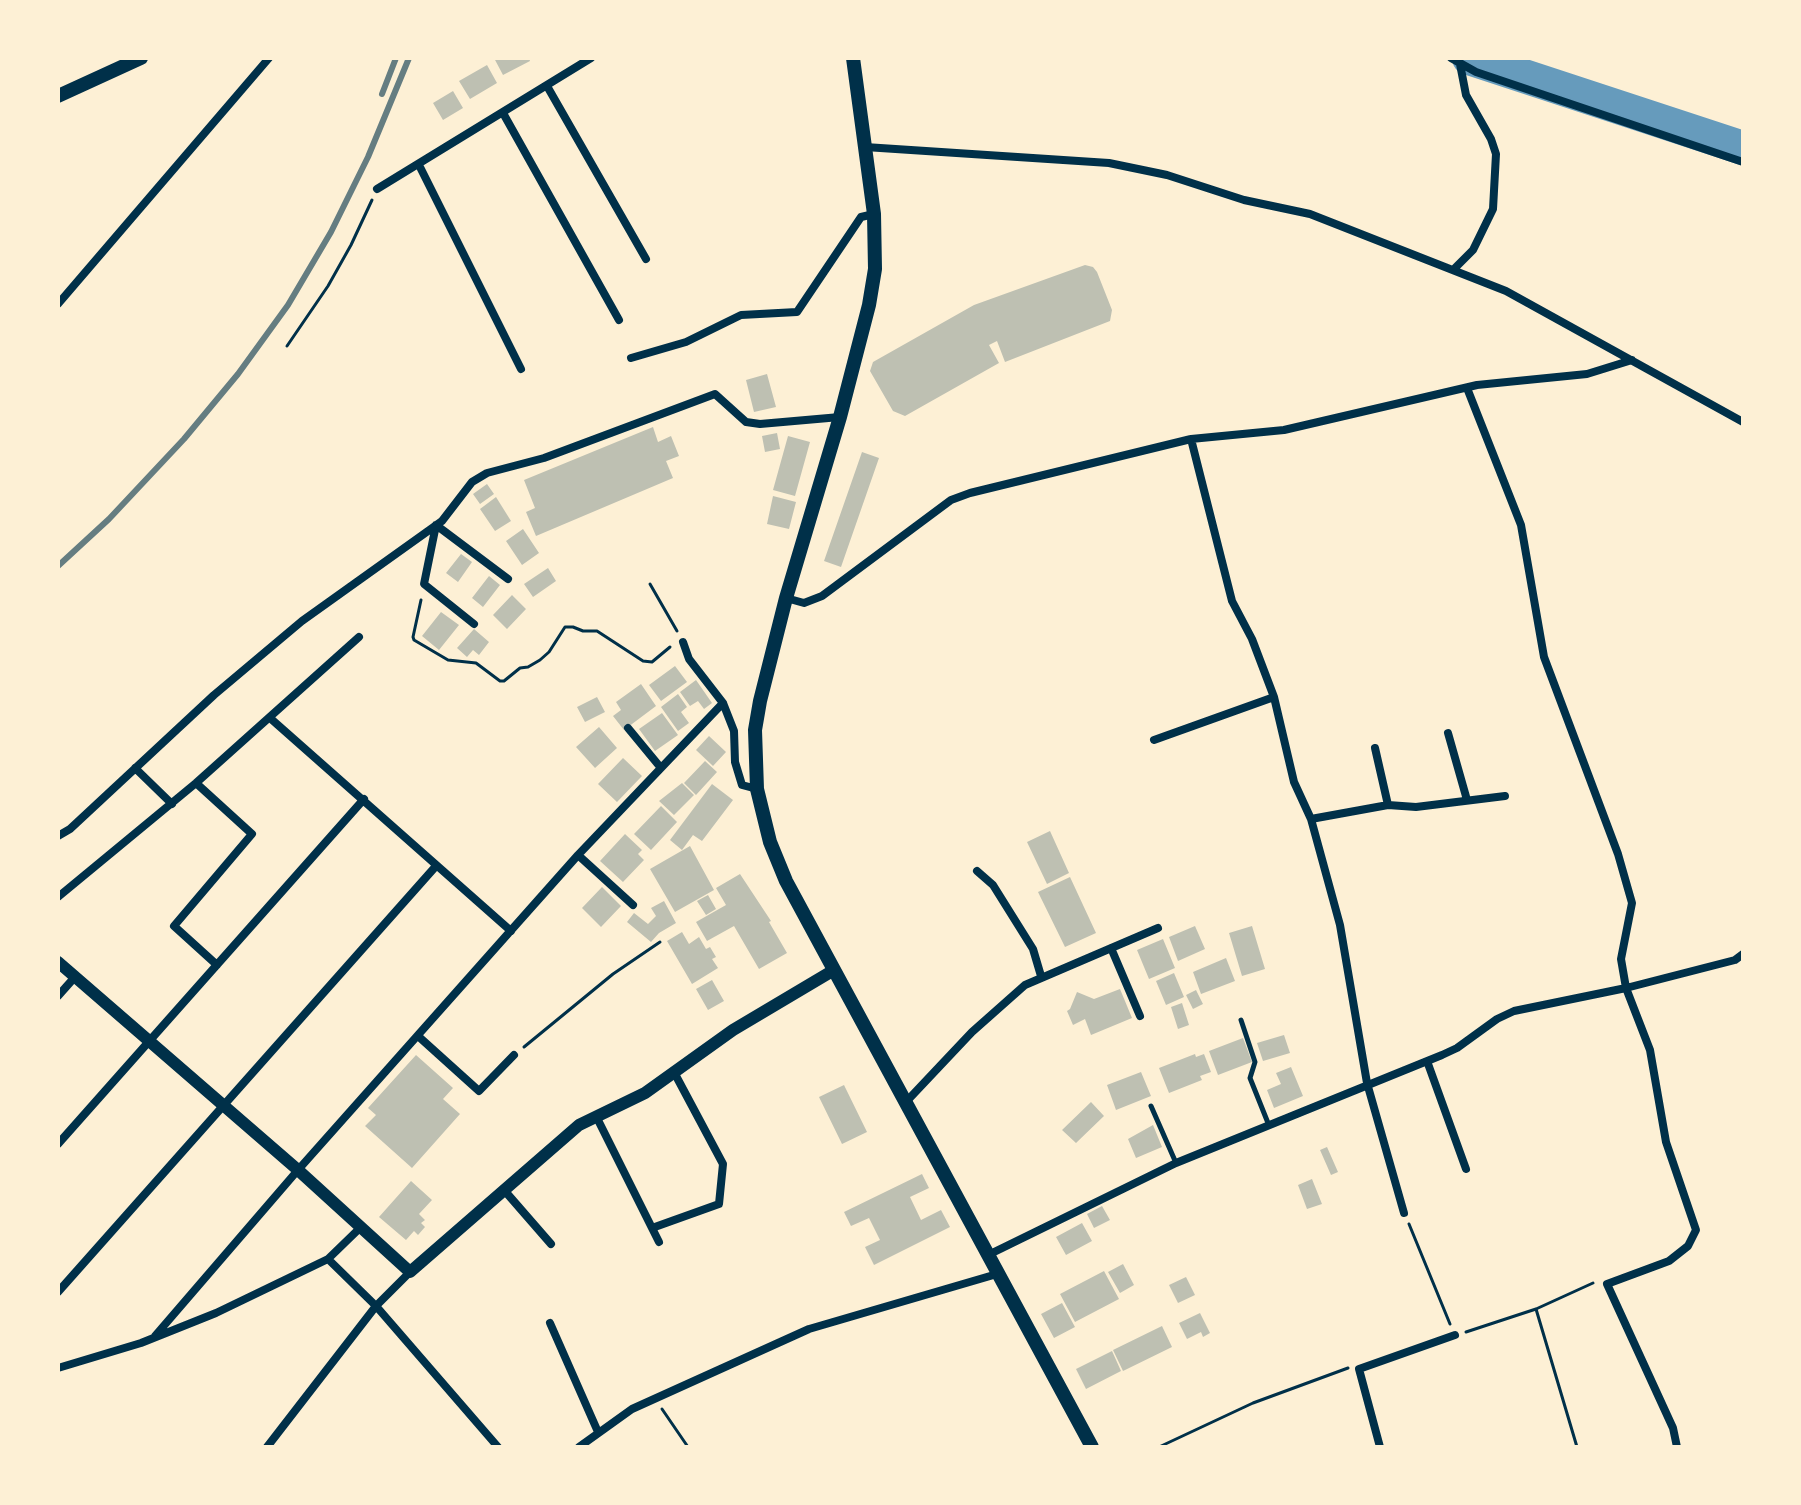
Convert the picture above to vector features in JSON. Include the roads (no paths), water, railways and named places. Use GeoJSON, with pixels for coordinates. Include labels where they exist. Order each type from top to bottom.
{"type":"FeatureCollection","features":[{"type":"Feature","properties":{"kind":"main road"},"geometry":{"type":"LineString","coordinates":[[58,96],[141,58]]}},
{"type":"Feature","properties":{"kind":"main road"},"geometry":{"type":"LineString","coordinates":[[853,58],[874,214],[875,269],[869,305],[840,417],[786,598],[755,730],[761,813],[775,855],[834,970],[1092,1447]]}},
{"type":"Feature","properties":{"kind":"street"},"geometry":{"type":"LineString","coordinates":[[58,304],[269,58]]}},
{"type":"Feature","properties":{"kind":"street"},"geometry":{"type":"LineString","coordinates":[[377,189],[591,58]]}},
{"type":"Feature","properties":{"kind":"street"},"geometry":{"type":"LineString","coordinates":[[1453,270],[1473,250],[1493,209],[1496,154],[1466,95],[1456,60]]}},
{"type":"Feature","properties":{"kind":"street"},"geometry":{"type":"LineString","coordinates":[[1456,60],[1476,72],[1743,162]]}},
{"type":"Feature","properties":{"kind":"street"},"geometry":{"type":"LineString","coordinates":[[547,86],[646,259]]}},
{"type":"Feature","properties":{"kind":"street"},"geometry":{"type":"LineString","coordinates":[[503,113],[619,320]]}},
{"type":"Feature","properties":{"kind":"street"},"geometry":{"type":"LineString","coordinates":[[865,147],[1109,163],[1167,175],[1244,200],[1310,214],[1506,291],[1743,422]]}},
{"type":"Feature","properties":{"kind":"street"},"geometry":{"type":"LineString","coordinates":[[419,165],[521,369]]}},
{"type":"Feature","properties":{"kind":"street"},"geometry":{"type":"LineString","coordinates":[[631,358],[686,342],[741,315],[797,312],[861,217],[874,214]]}},
{"type":"Feature","properties":{"kind":"street"},"geometry":{"type":"LineString","coordinates":[[786,598],[804,603],[822,596],[951,500],[1191,439],[1284,430],[1467,388],[1587,374],[1632,360]]}},
{"type":"Feature","properties":{"kind":"street"},"geometry":{"type":"LineString","coordinates":[[1467,388],[1521,525],[1544,657],[1618,854],[1632,903],[1621,959],[1626,988],[1650,1050],[1666,1142],[1696,1230],[1688,1246],[1669,1261],[1607,1284],[1673,1428],[1677,1447]]}},
{"type":"Feature","properties":{"kind":"street"},"geometry":{"type":"LineString","coordinates":[[58,836],[70,829],[214,695],[302,621],[436,525],[472,482],[487,473],[544,458],[715,394],[746,422],[760,424],[840,417]]}},
{"type":"Feature","properties":{"kind":"street"},"geometry":{"type":"LineString","coordinates":[[1191,439],[1232,601],[1252,639],[1274,697],[1294,782],[1311,819],[1340,925],[1367,1083],[1404,1213]]}},
{"type":"Feature","properties":{"kind":"street"},"geometry":{"type":"LineString","coordinates":[[436,525],[508,579]]}},
{"type":"Feature","properties":{"kind":"street"},"geometry":{"type":"LineString","coordinates":[[436,525],[424,584],[474,624]]}},
{"type":"Feature","properties":{"kind":"street"},"geometry":{"type":"LineString","coordinates":[[58,897],[172,804],[359,637]]}},
{"type":"Feature","properties":{"kind":"street"},"geometry":{"type":"LineString","coordinates":[[683,642],[689,659],[723,703],[734,731],[737,774],[742,785],[757,789]]}},
{"type":"Feature","properties":{"kind":"street"},"geometry":{"type":"LineString","coordinates":[[1154,740],[1274,697]]}},
{"type":"Feature","properties":{"kind":"street"},"geometry":{"type":"LineString","coordinates":[[155,1336],[578,855],[723,703]]}},
{"type":"Feature","properties":{"kind":"street"},"geometry":{"type":"LineString","coordinates":[[270,718],[511,931]]}},
{"type":"Feature","properties":{"kind":"street"},"geometry":{"type":"LineString","coordinates":[[628,728],[661,768]]}},
{"type":"Feature","properties":{"kind":"street"},"geometry":{"type":"LineString","coordinates":[[1448,733],[1467,800]]}},
{"type":"Feature","properties":{"kind":"street"},"geometry":{"type":"LineString","coordinates":[[1375,748],[1388,805]]}},
{"type":"Feature","properties":{"kind":"street"},"geometry":{"type":"LineString","coordinates":[[135,768],[172,804]]}},
{"type":"Feature","properties":{"kind":"street"},"geometry":{"type":"LineString","coordinates":[[196,783],[252,834],[174,926],[217,965]]}},
{"type":"Feature","properties":{"kind":"street"},"geometry":{"type":"LineString","coordinates":[[1311,819],[1388,805],[1416,807],[1505,796]]}},
{"type":"Feature","properties":{"kind":"street"},"geometry":{"type":"LineString","coordinates":[[58,1144],[364,799]]}},
{"type":"Feature","properties":{"kind":"street"},"geometry":{"type":"LineString","coordinates":[[578,855],[633,905]]}},
{"type":"Feature","properties":{"kind":"street"},"geometry":{"type":"LineString","coordinates":[[58,1292],[436,866]]}},
{"type":"Feature","properties":{"kind":"street"},"geometry":{"type":"LineString","coordinates":[[977,871],[993,885],[1033,949],[1041,976]]}},
{"type":"Feature","properties":{"kind":"street"},"geometry":{"type":"LineString","coordinates":[[905,1103],[1009,997],[1041,976],[1158,928]]}},
{"type":"Feature","properties":{"kind":"street"},"geometry":{"type":"LineString","coordinates":[[1111,948],[1140,1016]]}},
{"type":"Feature","properties":{"kind":"street"},"geometry":{"type":"LineString","coordinates":[[988,1255],[1176,1163],[1457,1048],[1497,1019],[1514,1011],[1626,988],[1735,960],[1743,954]]}},
{"type":"Feature","properties":{"kind":"street"},"geometry":{"type":"LineString","coordinates":[[58,962],[298,1170],[410,1272]]}},
{"type":"Feature","properties":{"kind":"street"},"geometry":{"type":"LineString","coordinates":[[267,1447],[376,1306],[410,1272],[571,1131],[645,1093],[733,1030],[834,970]]}},
{"type":"Feature","properties":{"kind":"street"},"geometry":{"type":"LineString","coordinates":[[58,996],[74,978]]}},
{"type":"Feature","properties":{"kind":"street"},"geometry":{"type":"LineString","coordinates":[[418,1036],[479,1091],[514,1055]]}},
{"type":"Feature","properties":{"kind":"street"},"geometry":{"type":"LineString","coordinates":[[1427,1061],[1466,1169]]}},
{"type":"Feature","properties":{"kind":"street"},"geometry":{"type":"LineString","coordinates":[[652,1228],[719,1204],[723,1164],[675,1074]]}},
{"type":"Feature","properties":{"kind":"street"},"geometry":{"type":"LineString","coordinates":[[596,1116],[659,1242]]}},
{"type":"Feature","properties":{"kind":"street"},"geometry":{"type":"LineString","coordinates":[[504,1190],[551,1244]]}},
{"type":"Feature","properties":{"kind":"street"},"geometry":{"type":"LineString","coordinates":[[58,1368],[87,1361],[216,1313],[328,1259],[361,1227]]}},
{"type":"Feature","properties":{"kind":"street"},"geometry":{"type":"LineString","coordinates":[[328,1259],[376,1306],[498,1447]]}},
{"type":"Feature","properties":{"kind":"street"},"geometry":{"type":"LineString","coordinates":[[579,1447],[632,1409],[809,1329],[997,1274]]}},
{"type":"Feature","properties":{"kind":"street"},"geometry":{"type":"LineString","coordinates":[[550,1323],[598,1432]]}},
{"type":"Feature","properties":{"kind":"street"},"geometry":{"type":"LineString","coordinates":[[1380,1447],[1359,1369],[1455,1335]]}},
{"type":"Feature","properties":{"kind":"lane"},"geometry":{"type":"LineString","coordinates":[[1241,1020],[1255,1062],[1250,1078],[1268,1123]]}},
{"type":"Feature","properties":{"kind":"lane"},"geometry":{"type":"LineString","coordinates":[[1151,1106],[1176,1163]]}},
{"type":"Feature","properties":{"kind":"waterway"},"geometry":{"type":"LineString","coordinates":[[1469,58],[1743,148]]}},
{"type":"Feature","properties":{"kind":"railway"},"geometry":{"type":"LineString","coordinates":[[382,94],[396,58]]}},
{"type":"Feature","properties":{"kind":"railway"},"geometry":{"type":"LineString","coordinates":[[58,566],[109,519],[184,439],[238,374],[288,305],[331,232],[368,157],[409,58]]}}]}
